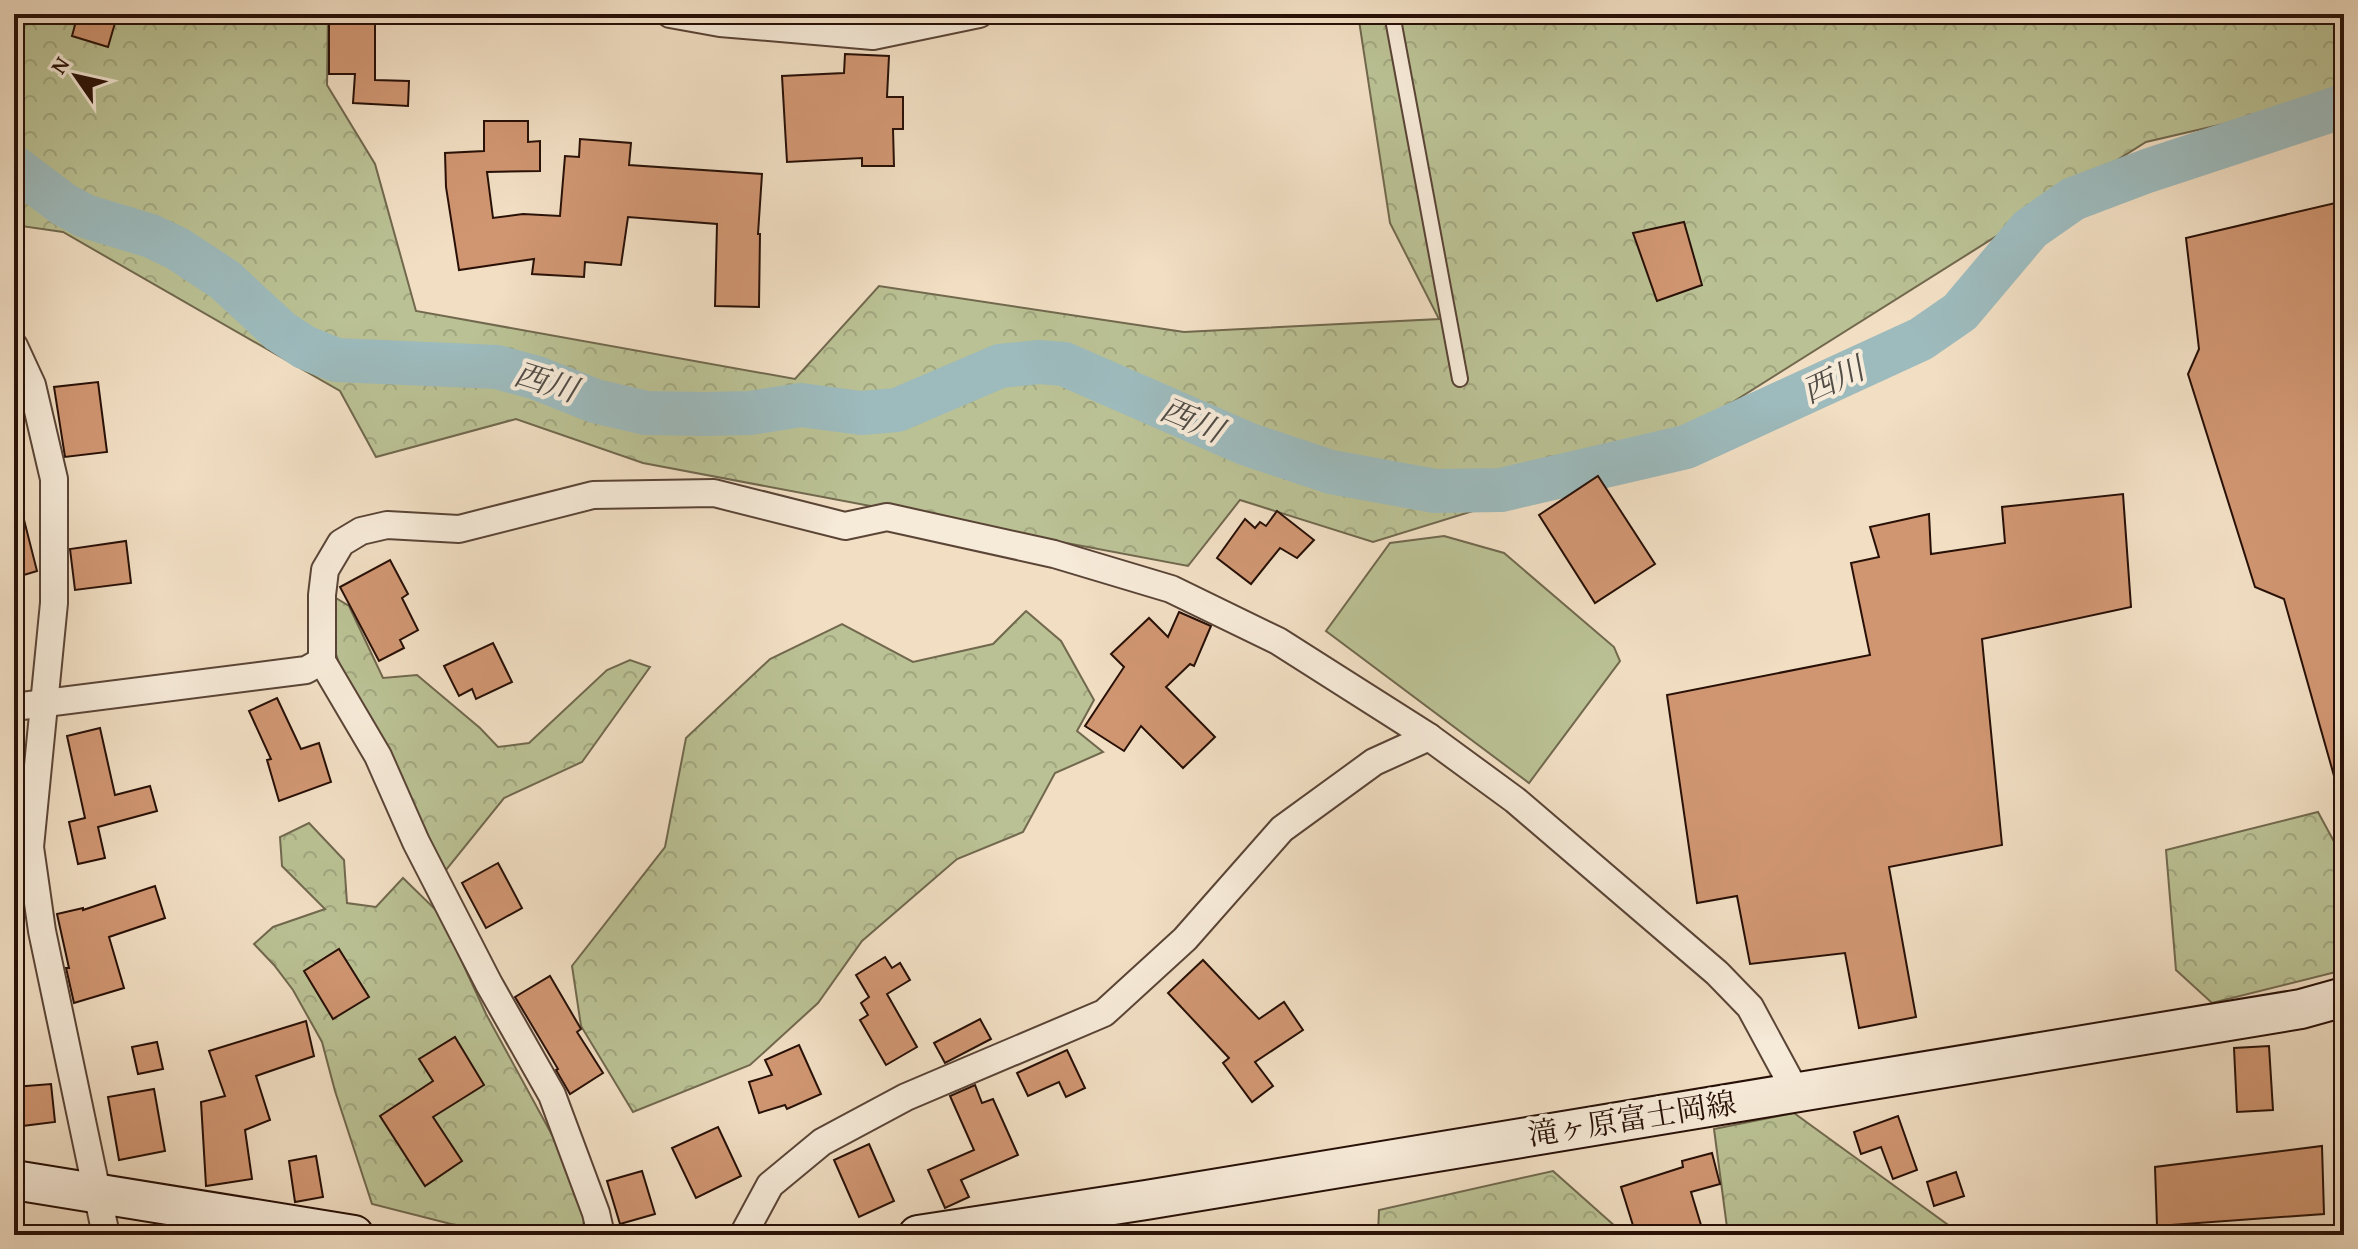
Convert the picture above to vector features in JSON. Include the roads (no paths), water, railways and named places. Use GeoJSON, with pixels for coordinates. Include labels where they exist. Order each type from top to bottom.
{"type":"FeatureCollection","features":[{"type":"Feature","properties":{"kind":"main road","name":"滝ヶ原富士岡線"},"geometry":{"type":"LineString","coordinates":[[918,1235],[2301,1009],[2344,997]]}},
{"type":"Feature","properties":{"kind":"main road"},"geometry":{"type":"LineString","coordinates":[[14,1180],[354,1235]]}},
{"type":"Feature","properties":{"kind":"street"},"geometry":{"type":"LineString","coordinates":[[670,14],[720,23],[873,36],[979,14]]}},
{"type":"Feature","properties":{"kind":"street"},"geometry":{"type":"LineString","coordinates":[[14,346],[32,385],[54,479],[54,603],[30,847],[42,931],[106,1235]]}},
{"type":"Feature","properties":{"kind":"street"},"geometry":{"type":"LineString","coordinates":[[601,1235],[596,1213],[552,1095],[489,984],[423,856],[378,756],[322,661],[325,570],[341,543],[361,531],[387,525],[459,529],[593,495],[714,493],[845,526],[887,517],[960,531],[1054,554],[1171,589],[1278,641],[1429,737],[1515,800],[1717,973],[1750,1007],[1796,1092]]}},
{"type":"Feature","properties":{"kind":"street"},"geometry":{"type":"LineString","coordinates":[[14,707],[306,670],[322,661]]}},
{"type":"Feature","properties":{"kind":"street"},"geometry":{"type":"LineString","coordinates":[[743,1235],[770,1185],[822,1142],[906,1097],[1104,1013],[1185,939],[1282,829],[1374,762],[1429,737]]}},
{"type":"Feature","properties":{"kind":"lane"},"geometry":{"type":"LineString","coordinates":[[1392,14],[1460,379]]}},
{"type":"Feature","properties":{"kind":"waterway","name":"西川"},"geometry":{"type":"LineString","coordinates":[[14,167],[63,204],[85,216],[151,236],[178,249],[225,280],[280,331],[304,347],[336,360],[497,367],[537,378],[595,401],[646,413],[705,414],[750,413],[801,405],[861,413],[897,410],[1000,366],[1039,362],[1064,364],[1247,444],[1331,472],[1435,491],[1501,490],[1686,447],[1921,339],[1960,312],[2030,229],[2073,199],[2147,171],[2344,106]]}}]}
